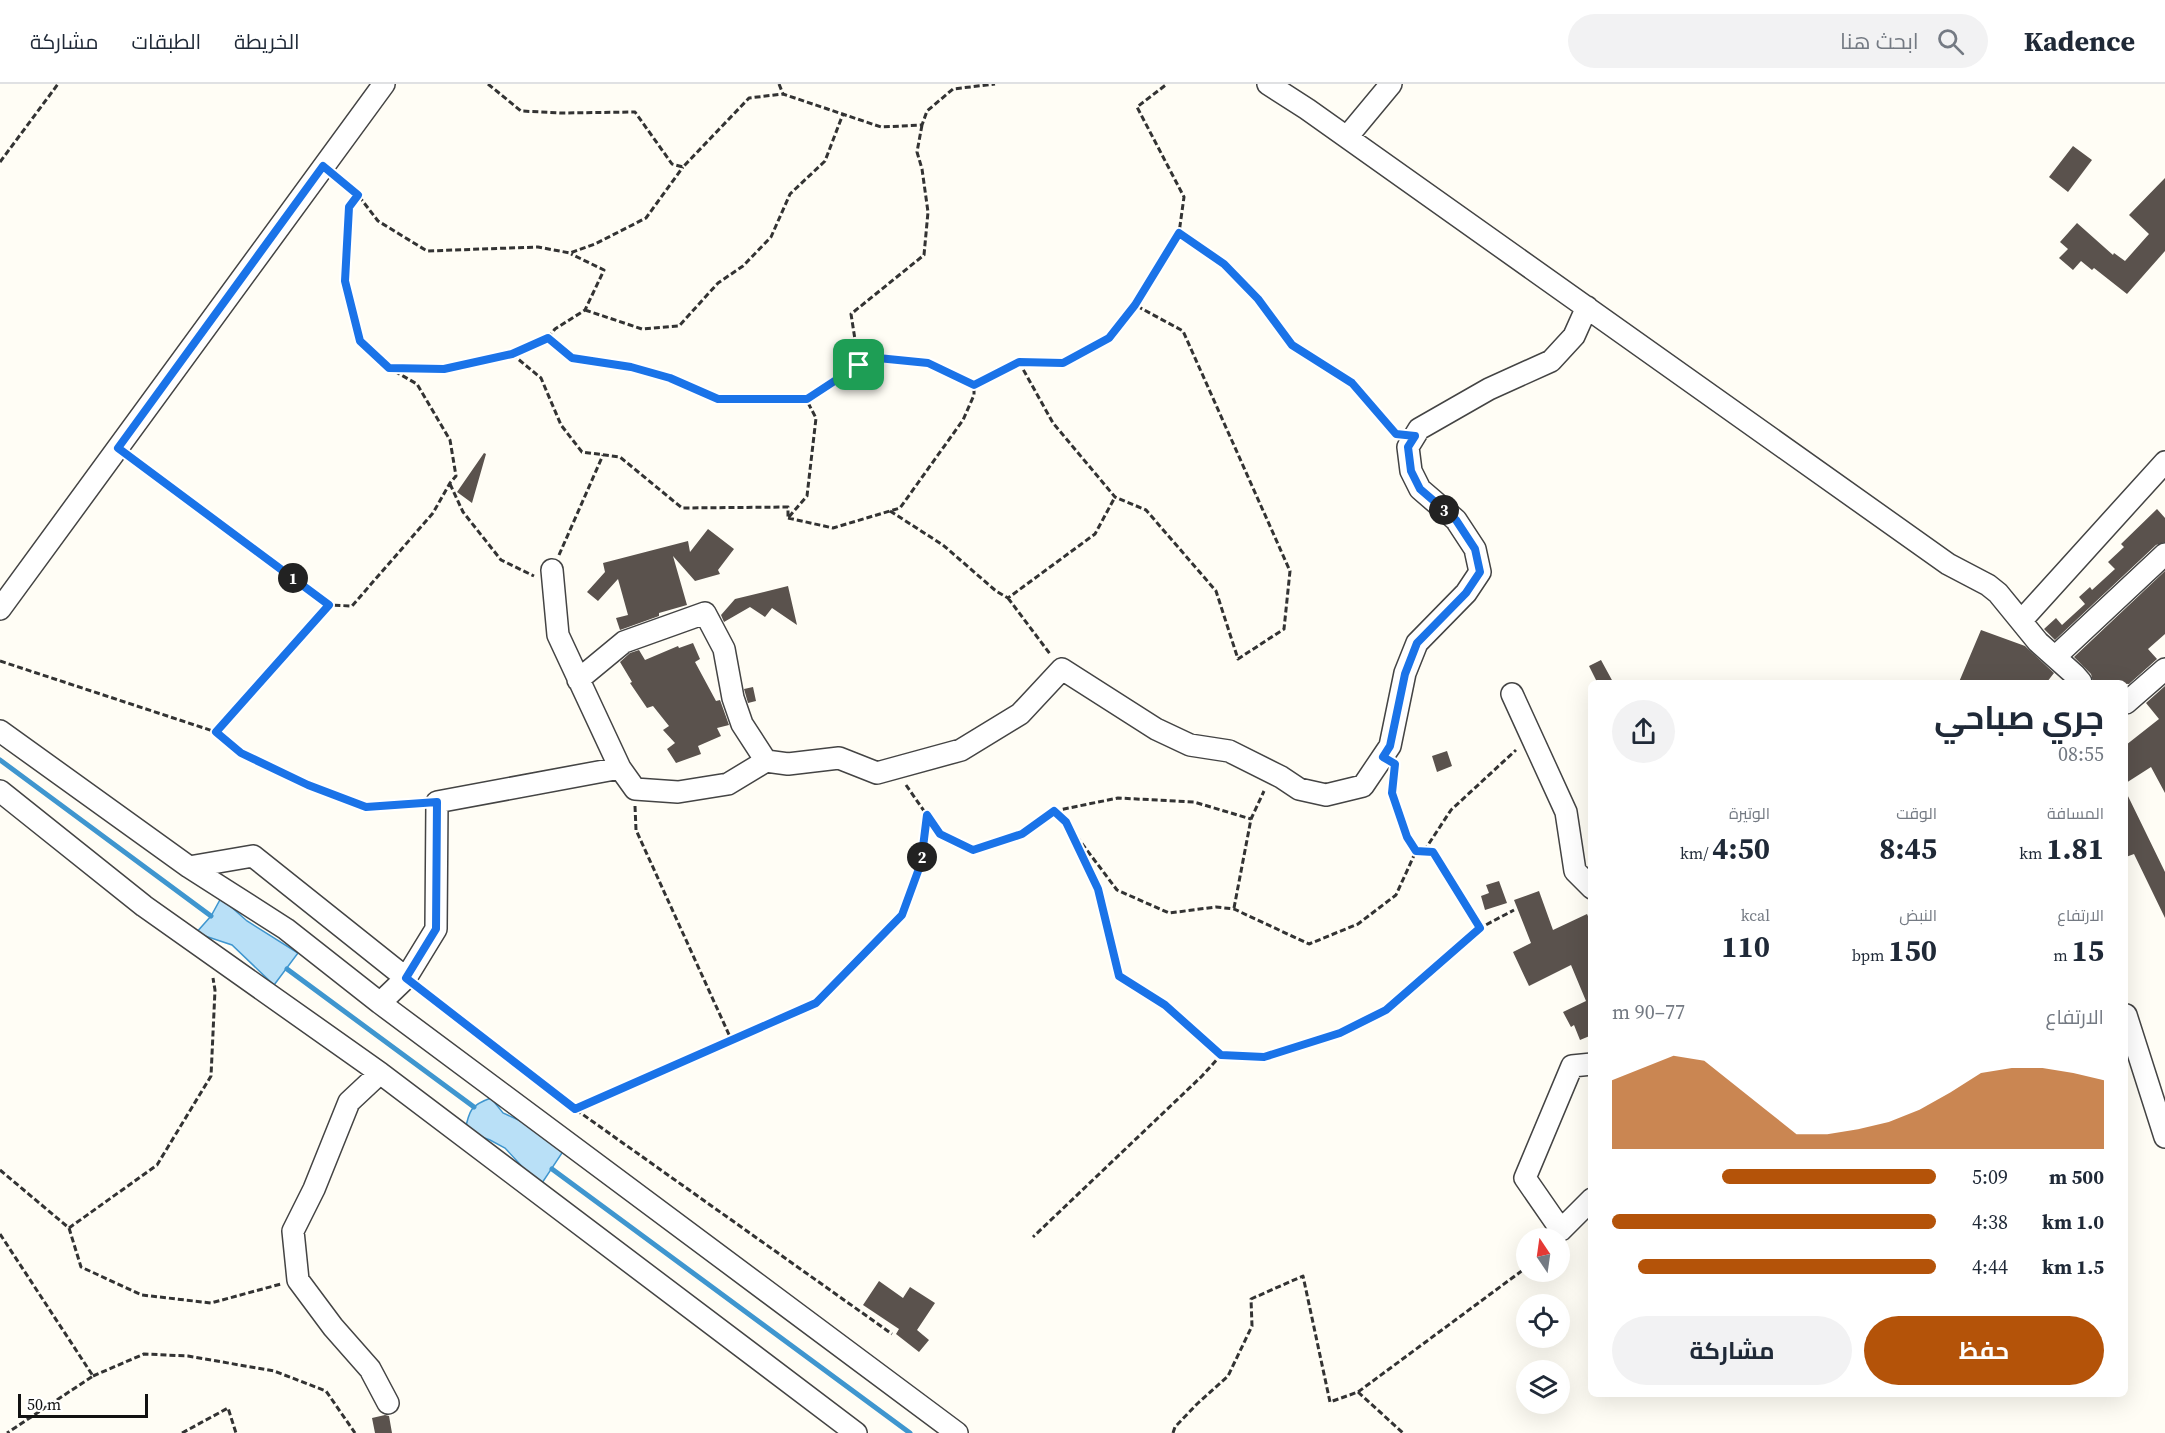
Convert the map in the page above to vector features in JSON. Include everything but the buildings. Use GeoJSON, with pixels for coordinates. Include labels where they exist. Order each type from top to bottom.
{"type":"FeatureCollection","features":[{"type":"Feature","properties":{"kind":"street"},"geometry":{"type":"LineString","coordinates":[[0,609],[384,84]]}},
{"type":"Feature","properties":{"kind":"street"},"geometry":{"type":"LineString","coordinates":[[1268,84],[1347,137],[1948,564],[1988,585],[2006,602],[2038,642],[2079,680]]}},
{"type":"Feature","properties":{"kind":"street"},"geometry":{"type":"LineString","coordinates":[[1347,137],[1391,84]]}},
{"type":"Feature","properties":{"kind":"street"},"geometry":{"type":"LineString","coordinates":[[552,570],[558,635],[620,768],[635,789],[678,792],[728,784],[766,761],[788,764],[839,758],[877,773],[961,750],[1020,714],[1062,669],[1156,729],[1190,746],[1229,751],[1299,789],[1326,795],[1363,786],[1390,746],[1405,674],[1417,643],[1466,593],[1480,572],[1475,549],[1456,520],[1420,489],[1411,471],[1408,447],[1419,429],[1489,389],[1551,361],[1574,336],[1587,307]]}},
{"type":"Feature","properties":{"kind":"street"},"geometry":{"type":"LineString","coordinates":[[2021,621],[2165,462]]}},
{"type":"Feature","properties":{"kind":"street"},"geometry":{"type":"LineString","coordinates":[[2055,657],[2165,554]]}},
{"type":"Feature","properties":{"kind":"street"},"geometry":{"type":"LineString","coordinates":[[578,680],[624,642],[705,612],[724,649],[733,698],[742,724],[766,761]]}},
{"type":"Feature","properties":{"kind":"street"},"geometry":{"type":"LineString","coordinates":[[2128,701],[2165,669]]}},
{"type":"Feature","properties":{"kind":"street"},"geometry":{"type":"LineString","coordinates":[[1512,694],[1566,812],[1575,871],[1588,884]]}},
{"type":"Feature","properties":{"kind":"street"},"geometry":{"type":"LineString","coordinates":[[0,731],[189,867],[286,929],[380,1003],[957,1433]]}},
{"type":"Feature","properties":{"kind":"street"},"geometry":{"type":"LineString","coordinates":[[380,1003],[406,978],[436,929],[437,802],[620,768]]}},
{"type":"Feature","properties":{"kind":"street"},"geometry":{"type":"LineString","coordinates":[[0,791],[144,906],[380,1073],[856,1433]]}},
{"type":"Feature","properties":{"kind":"street"},"geometry":{"type":"LineString","coordinates":[[189,867],[253,856],[406,978]]}},
{"type":"Feature","properties":{"kind":"street"},"geometry":{"type":"LineString","coordinates":[[2128,1021],[2165,1137]]}},
{"type":"Feature","properties":{"kind":"street"},"geometry":{"type":"LineString","coordinates":[[1588,1064],[1572,1066],[1526,1178],[1561,1230],[1588,1203]]}},
{"type":"Feature","properties":{"kind":"street"},"geometry":{"type":"LineString","coordinates":[[380,1073],[350,1102],[314,1189],[293,1231],[298,1280],[333,1327],[370,1369],[388,1403]]}},
{"type":"Feature","properties":{"kind":"path"},"geometry":{"type":"LineString","coordinates":[[0,162],[58,84]]}},
{"type":"Feature","properties":{"kind":"path"},"geometry":{"type":"LineString","coordinates":[[488,84],[522,111],[635,112],[672,164],[683,167]]}},
{"type":"Feature","properties":{"kind":"path"},"geometry":{"type":"LineString","coordinates":[[779,84],[783,94]]}},
{"type":"Feature","properties":{"kind":"path"},"geometry":{"type":"LineString","coordinates":[[859,365],[850,314],[924,255],[928,212],[922,169],[917,152],[927,111],[953,89],[995,84]]}},
{"type":"Feature","properties":{"kind":"path"},"geometry":{"type":"LineString","coordinates":[[974,385],[1019,362],[1063,363],[1109,338],[1135,305],[1179,233],[1184,197],[1137,107],[1167,84]]}},
{"type":"Feature","properties":{"kind":"path"},"geometry":{"type":"LineString","coordinates":[[570,254],[596,244],[646,218],[683,167],[748,98],[783,94],[881,128],[922,125]]}},
{"type":"Feature","properties":{"kind":"path"},"geometry":{"type":"LineString","coordinates":[[585,310],[642,328],[679,326],[718,283],[743,266],[771,237],[790,194],[825,161],[843,114]]}},
{"type":"Feature","properties":{"kind":"path"},"geometry":{"type":"LineString","coordinates":[[323,166],[358,195],[378,221],[427,250],[538,247],[570,254],[604,270],[585,310],[555,329],[548,338],[512,354],[444,369],[389,368]]}},
{"type":"Feature","properties":{"kind":"path"},"geometry":{"type":"LineString","coordinates":[[118,448],[329,605],[352,606],[433,513],[456,476],[450,440],[417,384],[389,368],[360,341],[345,281],[349,207],[358,195]]}},
{"type":"Feature","properties":{"kind":"path"},"geometry":{"type":"LineString","coordinates":[[1179,233],[1224,264],[1258,299],[1292,345],[1352,383],[1396,434],[1415,436]]}},
{"type":"Feature","properties":{"kind":"path"},"geometry":{"type":"LineString","coordinates":[[1019,362],[1053,423],[1115,497],[1146,510],[1216,591],[1238,659],[1284,629],[1290,571],[1183,331],[1135,305]]}},
{"type":"Feature","properties":{"kind":"path"},"geometry":{"type":"LineString","coordinates":[[548,338],[572,358],[631,367],[670,378],[718,399],[807,399],[859,365],[878,358],[928,363],[974,385]]}},
{"type":"Feature","properties":{"kind":"path"},"geometry":{"type":"LineString","coordinates":[[512,354],[541,378],[561,425],[582,452],[620,458],[682,508],[788,507],[788,518]]}},
{"type":"Feature","properties":{"kind":"path"},"geometry":{"type":"LineString","coordinates":[[788,518],[833,528],[900,508],[963,420],[974,395],[974,385]]}},
{"type":"Feature","properties":{"kind":"path"},"geometry":{"type":"LineString","coordinates":[[788,518],[807,496],[816,418],[807,399]]}},
{"type":"Feature","properties":{"kind":"path"},"geometry":{"type":"LineString","coordinates":[[450,483],[463,512],[501,560],[535,576],[552,570],[603,455]]}},
{"type":"Feature","properties":{"kind":"path"},"geometry":{"type":"LineString","coordinates":[[1008,598],[1095,534],[1115,497]]}},
{"type":"Feature","properties":{"kind":"path"},"geometry":{"type":"LineString","coordinates":[[891,511],[943,545],[996,591],[1008,598],[1062,669]]}},
{"type":"Feature","properties":{"kind":"path"},"geometry":{"type":"LineString","coordinates":[[216,732],[329,605]]}},
{"type":"Feature","properties":{"kind":"path"},"geometry":{"type":"LineString","coordinates":[[0,661],[216,732],[241,753],[308,785],[366,807],[437,802]]}},
{"type":"Feature","properties":{"kind":"path"},"geometry":{"type":"LineString","coordinates":[[1424,851],[1451,810],[1530,736]]}},
{"type":"Feature","properties":{"kind":"path"},"geometry":{"type":"LineString","coordinates":[[1383,757],[1395,764],[1392,793],[1407,837],[1416,851]]}},
{"type":"Feature","properties":{"kind":"path"},"geometry":{"type":"LineString","coordinates":[[877,773],[907,785],[940,834],[973,850],[1022,834],[1054,811],[1118,798],[1194,802],[1251,819]]}},
{"type":"Feature","properties":{"kind":"path"},"geometry":{"type":"LineString","coordinates":[[1234,909],[1251,819],[1272,773]]}},
{"type":"Feature","properties":{"kind":"path"},"geometry":{"type":"LineString","coordinates":[[635,789],[636,830],[731,1039]]}},
{"type":"Feature","properties":{"kind":"path"},"geometry":{"type":"LineString","coordinates":[[1054,811],[1066,822],[1117,890],[1169,913],[1216,907],[1234,909],[1309,944],[1358,924],[1396,895],[1416,851]]}},
{"type":"Feature","properties":{"kind":"path"},"geometry":{"type":"LineString","coordinates":[[575,1109],[816,1003],[902,915],[921,863],[927,815]]}},
{"type":"Feature","properties":{"kind":"path"},"geometry":{"type":"LineString","coordinates":[[1066,822],[1098,889],[1119,976],[1165,1005],[1221,1055],[1264,1057],[1349,1028],[1386,1010],[1480,928],[1514,910]]}},
{"type":"Feature","properties":{"kind":"path"},"geometry":{"type":"LineString","coordinates":[[1416,851],[1433,852],[1480,928]]}},
{"type":"Feature","properties":{"kind":"path"},"geometry":{"type":"LineString","coordinates":[[69,1227],[157,1165],[211,1076],[215,990],[210,953]]}},
{"type":"Feature","properties":{"kind":"path"},"geometry":{"type":"LineString","coordinates":[[406,978],[575,1109],[892,1334]]}},
{"type":"Feature","properties":{"kind":"path"},"geometry":{"type":"LineString","coordinates":[[1033,1237],[1202,1077],[1221,1055]]}},
{"type":"Feature","properties":{"kind":"path"},"geometry":{"type":"LineString","coordinates":[[0,1170],[69,1227],[81,1267],[142,1295],[211,1303],[298,1280]]}},
{"type":"Feature","properties":{"kind":"path"},"geometry":{"type":"LineString","coordinates":[[0,1234],[93,1376]]}},
{"type":"Feature","properties":{"kind":"path"},"geometry":{"type":"LineString","coordinates":[[1173,1433],[1175,1427],[1197,1404],[1228,1376],[1252,1326],[1251,1299],[1304,1276],[1330,1402],[1358,1392],[1516,1275]]}},
{"type":"Feature","properties":{"kind":"path"},"geometry":{"type":"LineString","coordinates":[[7,1433],[93,1376],[144,1353],[188,1356],[274,1371],[326,1391],[355,1433]]}},
{"type":"Feature","properties":{"kind":"path"},"geometry":{"type":"LineString","coordinates":[[1358,1392],[1403,1433]]}},
{"type":"Feature","properties":{"kind":"path"},"geometry":{"type":"LineString","coordinates":[[182,1433],[228,1408],[236,1433]]}},
{"type":"Feature","properties":{"kind":"water"},"geometry":{"type":"Polygon","coordinates":[[[221,898],[247,921],[298,953],[274,985],[232,945],[196,933],[211,916],[221,898]]]}},
{"type":"Feature","properties":{"kind":"water"},"geometry":{"type":"Polygon","coordinates":[[[491,1098],[503,1113],[536,1128],[564,1150],[540,1186],[505,1148],[465,1131],[472,1109],[491,1098]]]}},
{"type":"Feature","properties":{"kind":"waterway"},"geometry":{"type":"LineString","coordinates":[[0,760],[211,916]]}},
{"type":"Feature","properties":{"kind":"waterway"},"geometry":{"type":"LineString","coordinates":[[287,969],[474,1107]]}},
{"type":"Feature","properties":{"kind":"waterway"},"geometry":{"type":"LineString","coordinates":[[552,1169],[910,1433]]}},
{"type":"Feature","properties":{"kind":"route"},"geometry":{"type":"LineString","coordinates":[[323,166],[358,195],[349,207],[345,281],[360,341],[389,368],[444,369],[512,354],[548,338],[572,358],[631,367],[670,378],[718,399],[807,399],[859,365],[878,358],[928,363],[974,385],[1019,362],[1063,363],[1109,338],[1135,305],[1179,233],[1224,264],[1258,299],[1292,345],[1352,383],[1396,434],[1415,436],[1408,447],[1411,471],[1420,489],[1456,520],[1475,549],[1480,572],[1466,593],[1417,643],[1405,674],[1390,746],[1383,757],[1395,764],[1392,793],[1407,837],[1416,851],[1433,852],[1480,928],[1386,1010],[1340,1033],[1264,1057],[1221,1055],[1165,1005],[1119,976],[1098,889],[1066,822],[1054,811],[1022,834],[973,850],[940,834],[927,815],[921,863],[902,915],[816,1003],[575,1109],[406,978],[436,929],[437,802],[366,807],[308,785],[241,753],[216,732],[329,605],[118,448],[323,166]]}}]}
